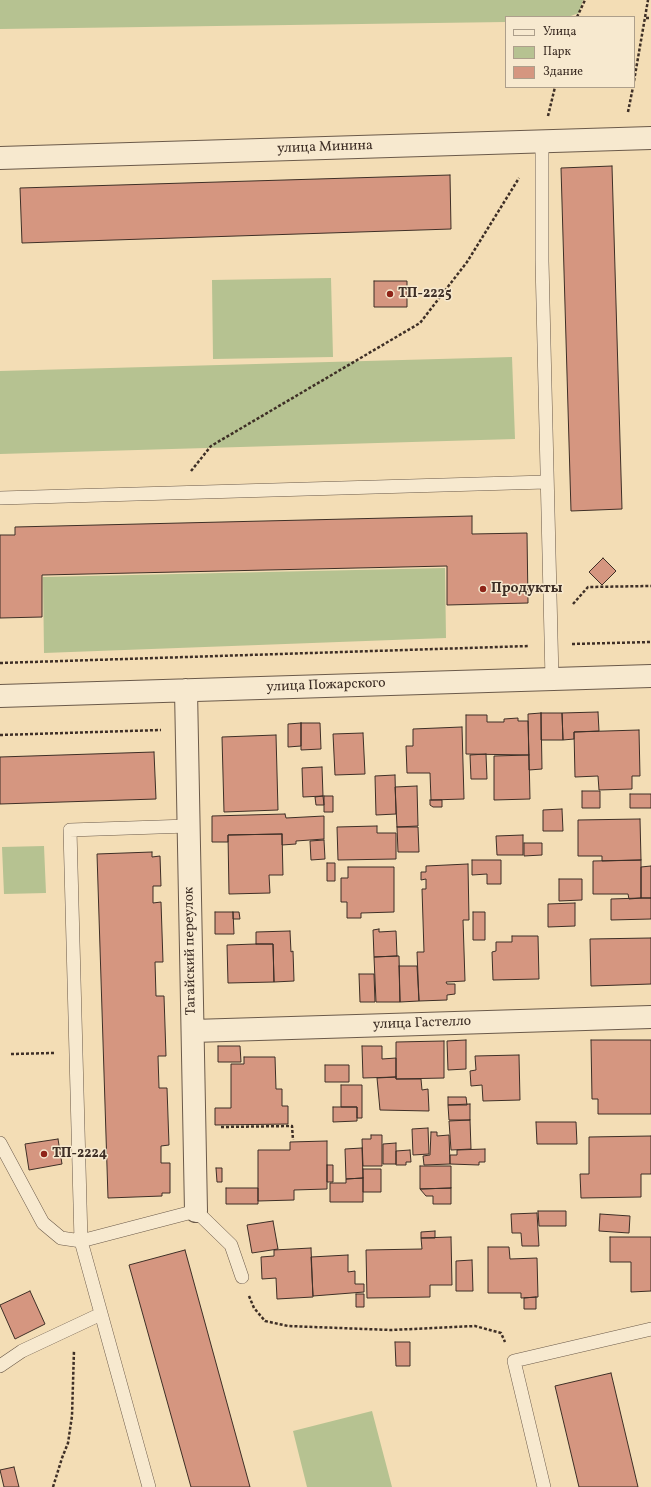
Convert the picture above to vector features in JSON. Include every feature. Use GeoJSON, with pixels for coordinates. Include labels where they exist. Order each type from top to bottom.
{"type":"FeatureCollection","features":[{"type":"Feature","properties":{"kind":"street","name":"улица Минина"},"geometry":{"type":"LineString","coordinates":[[0,158],[651,138]]}},
{"type":"Feature","properties":{"kind":"street","name":"улица Пожарского"},"geometry":{"type":"LineString","coordinates":[[0,696],[651,676]]}},
{"type":"Feature","properties":{"kind":"street","name":"Тагайский переулок"},"geometry":{"type":"LineString","coordinates":[[186,690],[196,1211]]}},
{"type":"Feature","properties":{"kind":"street","name":"улица Гастелло"},"geometry":{"type":"LineString","coordinates":[[193,1031],[651,1017]]}},
{"type":"Feature","properties":{"kind":"lane"},"geometry":{"type":"LineString","coordinates":[[542,141],[542,261],[546,482],[552,679]]}},
{"type":"Feature","properties":{"kind":"lane"},"geometry":{"type":"LineString","coordinates":[[0,498],[546,482]]}},
{"type":"Feature","properties":{"kind":"lane"},"geometry":{"type":"LineString","coordinates":[[149,1487],[81,1241],[70,830],[188,826]]}},
{"type":"Feature","properties":{"kind":"lane"},"geometry":{"type":"LineString","coordinates":[[0,1143],[43,1223],[61,1238],[81,1241],[196,1211],[231,1245],[242,1277]]}},
{"type":"Feature","properties":{"kind":"lane"},"geometry":{"type":"LineString","coordinates":[[0,1366],[22,1351],[101,1314]]}},
{"type":"Feature","properties":{"kind":"lane"},"geometry":{"type":"LineString","coordinates":[[544,1487],[514,1361],[651,1329]]}},
{"type":"Feature","properties":{"kind":"path"},"geometry":{"type":"LineString","coordinates":[[578,16],[585,0]]}},
{"type":"Feature","properties":{"kind":"path"},"geometry":{"type":"LineString","coordinates":[[635,76],[648,0]]}},
{"type":"Feature","properties":{"kind":"path"},"geometry":{"type":"LineString","coordinates":[[646,18],[651,18]]}},
{"type":"Feature","properties":{"kind":"path"},"geometry":{"type":"LineString","coordinates":[[173,493],[212,446],[420,323],[467,262],[521,175]]}},
{"type":"Feature","properties":{"kind":"path"},"geometry":{"type":"LineString","coordinates":[[550,627],[588,588],[651,586]]}},
{"type":"Feature","properties":{"kind":"path"},"geometry":{"type":"LineString","coordinates":[[0,663],[651,642]]}},
{"type":"Feature","properties":{"kind":"path"},"geometry":{"type":"LineString","coordinates":[[0,735],[186,731]]}},
{"type":"Feature","properties":{"kind":"path"},"geometry":{"type":"LineString","coordinates":[[11,1054],[76,1053]]}},
{"type":"Feature","properties":{"kind":"path"},"geometry":{"type":"LineString","coordinates":[[195,1127],[292,1126],[293,1140]]}},
{"type":"Feature","properties":{"kind":"path"},"geometry":{"type":"LineString","coordinates":[[242,1277],[254,1308],[265,1320],[288,1326],[391,1330],[475,1326],[501,1334],[514,1361]]}},
{"type":"Feature","properties":{"kind":"path"},"geometry":{"type":"LineString","coordinates":[[53,1487],[68,1443],[72,1416],[75,1326]]}},
{"type":"Feature","properties":{"kind":"green space"},"geometry":{"type":"Polygon","coordinates":[[[0,0],[583,0],[579,13],[571,16],[505,16],[505,22],[0,29],[0,0]]]}},
{"type":"Feature","properties":{"kind":"green space"},"geometry":{"type":"Polygon","coordinates":[[[331,278],[333,357],[213,359],[212,280],[331,278]]]}},
{"type":"Feature","properties":{"kind":"green space"},"geometry":{"type":"Polygon","coordinates":[[[512,357],[515,439],[0,454],[0,371],[512,357]]]}},
{"type":"Feature","properties":{"kind":"green space"},"geometry":{"type":"Polygon","coordinates":[[[445,568],[446,638],[44,653],[43,577],[445,568]]]}},
{"type":"Feature","properties":{"kind":"green space"},"geometry":{"type":"Polygon","coordinates":[[[44,846],[46,893],[4,894],[2,847],[44,846]]]}},
{"type":"Feature","properties":{"kind":"green space"},"geometry":{"type":"Polygon","coordinates":[[[372,1411],[392,1487],[307,1487],[293,1431],[372,1411]]]}},
{"type":"Feature","properties":{"kind":"building"},"geometry":{"type":"Polygon","coordinates":[[[612,166],[622,509],[571,511],[561,168],[612,166]]]}},
{"type":"Feature","properties":{"kind":"building"},"geometry":{"type":"Polygon","coordinates":[[[450,175],[451,229],[22,243],[20,188],[450,175]]]}},
{"type":"Feature","properties":{"kind":"building","name":"ТП-2225"},"geometry":{"type":"Polygon","coordinates":[[[374,281],[407,281],[407,307],[374,307],[374,281]]]}},
{"type":"Feature","properties":{"kind":"building"},"geometry":{"type":"Polygon","coordinates":[[[472,516],[472,534],[527,533],[528,603],[447,605],[447,566],[42,575],[42,617],[0,618],[0,535],[15,535],[15,527],[472,516]]]}},
{"type":"Feature","properties":{"kind":"building"},"geometry":{"type":"Polygon","coordinates":[[[603,558],[616,571],[602,585],[589,572],[603,558]]]}},
{"type":"Feature","properties":{"kind":"building"},"geometry":{"type":"Polygon","coordinates":[[[598,712],[599,731],[574,732],[574,739],[563,740],[562,713],[598,712]]]}},
{"type":"Feature","properties":{"kind":"building"},"geometry":{"type":"Polygon","coordinates":[[[541,713],[542,769],[529,770],[528,714],[541,713]]]}},
{"type":"Feature","properties":{"kind":"building"},"geometry":{"type":"Polygon","coordinates":[[[541,713],[562,713],[563,740],[541,740],[541,713]]]}},
{"type":"Feature","properties":{"kind":"building"},"geometry":{"type":"Polygon","coordinates":[[[466,715],[487,715],[487,722],[504,722],[504,719],[518,718],[518,721],[528,721],[529,755],[466,754],[466,715]]]}},
{"type":"Feature","properties":{"kind":"building"},"geometry":{"type":"Polygon","coordinates":[[[301,723],[320,723],[321,749],[301,750],[301,723]]]}},
{"type":"Feature","properties":{"kind":"building"},"geometry":{"type":"Polygon","coordinates":[[[301,723],[301,746],[288,747],[288,724],[301,723]]]}},
{"type":"Feature","properties":{"kind":"building"},"geometry":{"type":"Polygon","coordinates":[[[462,727],[464,799],[431,800],[430,773],[407,773],[406,746],[413,746],[413,729],[462,727]]]}},
{"type":"Feature","properties":{"kind":"building"},"geometry":{"type":"Polygon","coordinates":[[[639,730],[640,776],[632,776],[632,789],[599,790],[598,776],[575,777],[574,732],[639,730]]]}},
{"type":"Feature","properties":{"kind":"building"},"geometry":{"type":"Polygon","coordinates":[[[363,733],[365,774],[335,775],[333,734],[363,733]]]}},
{"type":"Feature","properties":{"kind":"building"},"geometry":{"type":"Polygon","coordinates":[[[276,735],[278,810],[224,812],[222,737],[276,735]]]}},
{"type":"Feature","properties":{"kind":"building"},"geometry":{"type":"Polygon","coordinates":[[[154,752],[156,799],[0,804],[0,757],[154,752]]]}},
{"type":"Feature","properties":{"kind":"building"},"geometry":{"type":"Polygon","coordinates":[[[486,754],[487,779],[471,779],[470,755],[486,754]]]}},
{"type":"Feature","properties":{"kind":"building"},"geometry":{"type":"Polygon","coordinates":[[[529,755],[530,799],[494,800],[494,756],[529,755]]]}},
{"type":"Feature","properties":{"kind":"building"},"geometry":{"type":"Polygon","coordinates":[[[322,767],[323,796],[303,797],[302,768],[322,767]]]}},
{"type":"Feature","properties":{"kind":"building"},"geometry":{"type":"Polygon","coordinates":[[[395,775],[396,814],[376,815],[375,776],[395,775]]]}},
{"type":"Feature","properties":{"kind":"building"},"geometry":{"type":"Polygon","coordinates":[[[417,786],[418,826],[397,827],[395,787],[417,786]]]}},
{"type":"Feature","properties":{"kind":"building"},"geometry":{"type":"Polygon","coordinates":[[[582,791],[600,791],[600,808],[582,808],[582,791]]]}},
{"type":"Feature","properties":{"kind":"building"},"geometry":{"type":"Polygon","coordinates":[[[630,794],[651,794],[651,808],[630,808],[630,794]]]}},
{"type":"Feature","properties":{"kind":"building"},"geometry":{"type":"Polygon","coordinates":[[[323,796],[324,805],[316,805],[315,797],[323,796]]]}},
{"type":"Feature","properties":{"kind":"building"},"geometry":{"type":"Polygon","coordinates":[[[324,796],[333,796],[333,812],[324,812],[324,796]]]}},
{"type":"Feature","properties":{"kind":"building"},"geometry":{"type":"Polygon","coordinates":[[[430,800],[442,800],[442,807],[433,807],[430,805],[430,800]]]}},
{"type":"Feature","properties":{"kind":"building"},"geometry":{"type":"Polygon","coordinates":[[[562,809],[563,831],[543,831],[543,810],[562,809]]]}},
{"type":"Feature","properties":{"kind":"building"},"geometry":{"type":"Polygon","coordinates":[[[285,814],[286,818],[324,816],[324,839],[296,841],[296,844],[282,845],[282,834],[228,835],[228,842],[212,842],[212,816],[285,814]]]}},
{"type":"Feature","properties":{"kind":"building"},"geometry":{"type":"Polygon","coordinates":[[[640,819],[641,860],[602,861],[602,856],[578,856],[578,820],[640,819]]]}},
{"type":"Feature","properties":{"kind":"building"},"geometry":{"type":"Polygon","coordinates":[[[377,826],[377,833],[396,833],[396,859],[338,860],[337,827],[377,826]]]}},
{"type":"Feature","properties":{"kind":"building"},"geometry":{"type":"Polygon","coordinates":[[[397,827],[418,827],[419,852],[398,852],[397,827]]]}},
{"type":"Feature","properties":{"kind":"building"},"geometry":{"type":"Polygon","coordinates":[[[282,834],[283,875],[269,875],[270,893],[229,894],[228,835],[282,834]]]}},
{"type":"Feature","properties":{"kind":"building"},"geometry":{"type":"Polygon","coordinates":[[[523,835],[523,855],[497,855],[496,836],[523,835]]]}},
{"type":"Feature","properties":{"kind":"building"},"geometry":{"type":"Polygon","coordinates":[[[324,840],[325,859],[311,860],[310,841],[324,840]]]}},
{"type":"Feature","properties":{"kind":"building"},"geometry":{"type":"Polygon","coordinates":[[[524,843],[542,843],[542,855],[524,856],[524,843]]]}},
{"type":"Feature","properties":{"kind":"building"},"geometry":{"type":"Polygon","coordinates":[[[152,852],[152,857],[160,856],[161,886],[153,886],[153,903],[161,902],[163,962],[155,962],[156,996],[164,996],[166,1056],[158,1056],[159,1088],[167,1088],[169,1145],[161,1146],[161,1163],[170,1163],[170,1193],[162,1193],[162,1196],[108,1198],[97,854],[152,852]]]}},
{"type":"Feature","properties":{"kind":"building"},"geometry":{"type":"Polygon","coordinates":[[[472,860],[501,860],[501,884],[487,884],[487,874],[472,875],[472,860]]]}},
{"type":"Feature","properties":{"kind":"building"},"geometry":{"type":"Polygon","coordinates":[[[641,860],[641,898],[629,899],[628,894],[593,894],[593,861],[641,860]]]}},
{"type":"Feature","properties":{"kind":"building"},"geometry":{"type":"Polygon","coordinates":[[[327,863],[335,863],[335,881],[327,881],[327,863]]]}},
{"type":"Feature","properties":{"kind":"building"},"geometry":{"type":"Polygon","coordinates":[[[468,864],[469,920],[463,920],[465,981],[446,982],[447,984],[455,984],[455,994],[447,995],[447,1000],[419,1001],[417,952],[424,952],[422,889],[426,889],[426,879],[421,880],[421,872],[426,872],[426,866],[468,864]]]}},
{"type":"Feature","properties":{"kind":"building"},"geometry":{"type":"Polygon","coordinates":[[[651,866],[651,898],[641,898],[641,867],[651,866]]]}},
{"type":"Feature","properties":{"kind":"building"},"geometry":{"type":"Polygon","coordinates":[[[348,867],[394,867],[394,912],[361,913],[361,918],[347,918],[347,902],[341,902],[341,878],[348,878],[348,867]]]}},
{"type":"Feature","properties":{"kind":"building"},"geometry":{"type":"Polygon","coordinates":[[[559,879],[582,879],[582,900],[559,901],[559,879]]]}},
{"type":"Feature","properties":{"kind":"building"},"geometry":{"type":"Polygon","coordinates":[[[651,898],[651,919],[611,920],[611,899],[651,898]]]}},
{"type":"Feature","properties":{"kind":"building"},"geometry":{"type":"Polygon","coordinates":[[[575,903],[575,926],[548,927],[548,904],[575,903]]]}},
{"type":"Feature","properties":{"kind":"building"},"geometry":{"type":"Polygon","coordinates":[[[215,912],[233,912],[234,934],[215,934],[215,912]]]}},
{"type":"Feature","properties":{"kind":"building"},"geometry":{"type":"Polygon","coordinates":[[[233,912],[239,912],[240,919],[233,919],[233,912]]]}},
{"type":"Feature","properties":{"kind":"building"},"geometry":{"type":"Polygon","coordinates":[[[473,912],[485,912],[485,940],[473,940],[473,912]]]}},
{"type":"Feature","properties":{"kind":"building"},"geometry":{"type":"Polygon","coordinates":[[[379,929],[379,932],[396,931],[397,956],[374,957],[373,930],[379,929]]]}},
{"type":"Feature","properties":{"kind":"building"},"geometry":{"type":"Polygon","coordinates":[[[290,931],[291,952],[293,951],[294,981],[274,982],[273,944],[256,944],[256,932],[290,931]]]}},
{"type":"Feature","properties":{"kind":"building"},"geometry":{"type":"Polygon","coordinates":[[[512,936],[538,936],[539,979],[493,980],[492,952],[496,951],[496,942],[512,942],[512,936]]]}},
{"type":"Feature","properties":{"kind":"building"},"geometry":{"type":"Polygon","coordinates":[[[651,938],[651,984],[591,986],[590,939],[651,938]]]}},
{"type":"Feature","properties":{"kind":"building"},"geometry":{"type":"Polygon","coordinates":[[[273,944],[274,982],[228,983],[227,945],[273,944]]]}},
{"type":"Feature","properties":{"kind":"building"},"geometry":{"type":"Polygon","coordinates":[[[399,956],[400,1002],[376,1002],[374,957],[399,956]]]}},
{"type":"Feature","properties":{"kind":"building"},"geometry":{"type":"Polygon","coordinates":[[[399,966],[417,966],[419,1001],[400,1002],[399,966]]]}},
{"type":"Feature","properties":{"kind":"building"},"geometry":{"type":"Polygon","coordinates":[[[359,974],[374,974],[375,1002],[360,1002],[359,974]]]}},
{"type":"Feature","properties":{"kind":"building"},"geometry":{"type":"Polygon","coordinates":[[[466,1040],[466,1069],[448,1070],[447,1041],[466,1040]]]}},
{"type":"Feature","properties":{"kind":"building"},"geometry":{"type":"Polygon","coordinates":[[[591,1040],[651,1040],[651,1114],[598,1114],[598,1099],[592,1099],[591,1040]]]}},
{"type":"Feature","properties":{"kind":"building"},"geometry":{"type":"Polygon","coordinates":[[[444,1041],[444,1078],[396,1079],[396,1042],[444,1041]]]}},
{"type":"Feature","properties":{"kind":"building"},"geometry":{"type":"Polygon","coordinates":[[[218,1046],[240,1046],[241,1062],[218,1062],[218,1046]]]}},
{"type":"Feature","properties":{"kind":"building"},"geometry":{"type":"Polygon","coordinates":[[[362,1046],[382,1046],[382,1059],[396,1058],[396,1077],[363,1078],[362,1046]]]}},
{"type":"Feature","properties":{"kind":"building"},"geometry":{"type":"Polygon","coordinates":[[[519,1055],[520,1100],[483,1101],[482,1085],[471,1086],[470,1071],[476,1070],[475,1056],[519,1055]]]}},
{"type":"Feature","properties":{"kind":"building"},"geometry":{"type":"Polygon","coordinates":[[[244,1057],[275,1057],[276,1089],[282,1089],[282,1106],[288,1106],[288,1124],[215,1125],[215,1108],[231,1108],[231,1064],[244,1064],[244,1057]]]}},
{"type":"Feature","properties":{"kind":"building"},"geometry":{"type":"Polygon","coordinates":[[[325,1065],[349,1065],[349,1082],[325,1082],[325,1065]]]}},
{"type":"Feature","properties":{"kind":"building"},"geometry":{"type":"Polygon","coordinates":[[[396,1077],[396,1079],[421,1079],[422,1090],[428,1089],[429,1111],[380,1110],[377,1078],[396,1077]]]}},
{"type":"Feature","properties":{"kind":"building"},"geometry":{"type":"Polygon","coordinates":[[[341,1085],[362,1085],[362,1118],[357,1118],[357,1107],[341,1107],[341,1085]]]}},
{"type":"Feature","properties":{"kind":"building"},"geometry":{"type":"Polygon","coordinates":[[[448,1097],[466,1097],[467,1105],[448,1105],[448,1097]]]}},
{"type":"Feature","properties":{"kind":"building"},"geometry":{"type":"Polygon","coordinates":[[[470,1104],[470,1120],[449,1120],[448,1105],[470,1104]]]}},
{"type":"Feature","properties":{"kind":"building"},"geometry":{"type":"Polygon","coordinates":[[[333,1107],[357,1107],[357,1121],[333,1122],[333,1107]]]}},
{"type":"Feature","properties":{"kind":"building"},"geometry":{"type":"Polygon","coordinates":[[[470,1120],[471,1149],[451,1150],[449,1121],[470,1120]]]}},
{"type":"Feature","properties":{"kind":"building"},"geometry":{"type":"Polygon","coordinates":[[[536,1122],[576,1122],[577,1144],[537,1144],[536,1122]]]}},
{"type":"Feature","properties":{"kind":"building"},"geometry":{"type":"Polygon","coordinates":[[[428,1128],[429,1154],[413,1155],[412,1129],[428,1128]]]}},
{"type":"Feature","properties":{"kind":"building"},"geometry":{"type":"Polygon","coordinates":[[[431,1132],[437,1132],[437,1136],[449,1135],[450,1164],[424,1165],[423,1156],[430,1155],[431,1132]]]}},
{"type":"Feature","properties":{"kind":"building"},"geometry":{"type":"Polygon","coordinates":[[[371,1135],[382,1135],[382,1166],[363,1166],[362,1139],[371,1139],[371,1135]]]}},
{"type":"Feature","properties":{"kind":"building"},"geometry":{"type":"Polygon","coordinates":[[[651,1136],[651,1174],[641,1174],[641,1197],[581,1198],[580,1174],[589,1174],[589,1137],[651,1136]]]}},
{"type":"Feature","properties":{"kind":"building","name":"ТП-2224"},"geometry":{"type":"Polygon","coordinates":[[[58,1139],[62,1164],[29,1170],[25,1144],[58,1139]]]}},
{"type":"Feature","properties":{"kind":"building"},"geometry":{"type":"Polygon","coordinates":[[[327,1141],[327,1189],[294,1190],[294,1200],[258,1201],[258,1150],[290,1150],[290,1142],[327,1141]]]}},
{"type":"Feature","properties":{"kind":"building"},"geometry":{"type":"Polygon","coordinates":[[[396,1143],[396,1164],[383,1164],[383,1144],[396,1143]]]}},
{"type":"Feature","properties":{"kind":"building"},"geometry":{"type":"Polygon","coordinates":[[[362,1148],[363,1178],[346,1179],[345,1149],[362,1148]]]}},
{"type":"Feature","properties":{"kind":"building"},"geometry":{"type":"Polygon","coordinates":[[[485,1149],[485,1162],[479,1162],[479,1165],[450,1164],[450,1155],[457,1155],[457,1150],[485,1149]]]}},
{"type":"Feature","properties":{"kind":"building"},"geometry":{"type":"Polygon","coordinates":[[[410,1150],[411,1162],[406,1162],[406,1165],[396,1165],[396,1151],[410,1150]]]}},
{"type":"Feature","properties":{"kind":"building"},"geometry":{"type":"Polygon","coordinates":[[[327,1165],[333,1165],[333,1182],[327,1182],[327,1165]]]}},
{"type":"Feature","properties":{"kind":"building"},"geometry":{"type":"Polygon","coordinates":[[[420,1166],[451,1166],[451,1188],[420,1189],[420,1166]]]}},
{"type":"Feature","properties":{"kind":"building"},"geometry":{"type":"Polygon","coordinates":[[[216,1168],[222,1168],[222,1182],[217,1182],[216,1168]]]}},
{"type":"Feature","properties":{"kind":"building"},"geometry":{"type":"Polygon","coordinates":[[[363,1169],[381,1169],[381,1192],[363,1192],[363,1169]]]}},
{"type":"Feature","properties":{"kind":"building"},"geometry":{"type":"Polygon","coordinates":[[[363,1178],[363,1202],[330,1202],[330,1183],[346,1183],[346,1179],[363,1178]]]}},
{"type":"Feature","properties":{"kind":"building"},"geometry":{"type":"Polygon","coordinates":[[[226,1188],[258,1188],[258,1204],[226,1204],[226,1188]]]}},
{"type":"Feature","properties":{"kind":"building"},"geometry":{"type":"Polygon","coordinates":[[[451,1188],[451,1204],[433,1204],[433,1196],[426,1196],[420,1189],[451,1188]]]}},
{"type":"Feature","properties":{"kind":"building"},"geometry":{"type":"Polygon","coordinates":[[[538,1211],[566,1211],[566,1226],[539,1226],[538,1211]]]}},
{"type":"Feature","properties":{"kind":"building"},"geometry":{"type":"Polygon","coordinates":[[[537,1213],[539,1246],[522,1246],[521,1233],[512,1233],[511,1214],[537,1213]]]}},
{"type":"Feature","properties":{"kind":"building"},"geometry":{"type":"Polygon","coordinates":[[[600,1214],[630,1216],[629,1233],[599,1231],[600,1214]]]}},
{"type":"Feature","properties":{"kind":"building"},"geometry":{"type":"Polygon","coordinates":[[[273,1221],[278,1249],[252,1253],[247,1225],[273,1221]]]}},
{"type":"Feature","properties":{"kind":"building"},"geometry":{"type":"Polygon","coordinates":[[[435,1231],[435,1238],[421,1238],[421,1232],[435,1231]]]}},
{"type":"Feature","properties":{"kind":"building"},"geometry":{"type":"Polygon","coordinates":[[[451,1237],[452,1285],[430,1285],[430,1297],[367,1298],[366,1250],[422,1249],[421,1238],[451,1237]]]}},
{"type":"Feature","properties":{"kind":"building"},"geometry":{"type":"Polygon","coordinates":[[[610,1237],[651,1237],[651,1291],[631,1292],[631,1262],[610,1262],[610,1237]]]}},
{"type":"Feature","properties":{"kind":"building"},"geometry":{"type":"Polygon","coordinates":[[[488,1247],[509,1247],[510,1259],[537,1258],[538,1297],[521,1298],[521,1293],[488,1293],[488,1247]]]}},
{"type":"Feature","properties":{"kind":"building"},"geometry":{"type":"Polygon","coordinates":[[[311,1248],[313,1297],[277,1299],[276,1278],[262,1279],[261,1257],[274,1256],[274,1250],[311,1248]]]}},
{"type":"Feature","properties":{"kind":"building"},"geometry":{"type":"Polygon","coordinates":[[[185,1250],[250,1487],[191,1487],[129,1265],[185,1250]]]}},
{"type":"Feature","properties":{"kind":"building"},"geometry":{"type":"Polygon","coordinates":[[[348,1255],[348,1272],[355,1271],[355,1284],[364,1284],[364,1292],[313,1296],[311,1257],[348,1255]]]}},
{"type":"Feature","properties":{"kind":"building"},"geometry":{"type":"Polygon","coordinates":[[[472,1260],[473,1291],[456,1291],[456,1261],[472,1260]]]}},
{"type":"Feature","properties":{"kind":"building"},"geometry":{"type":"Polygon","coordinates":[[[30,1291],[45,1324],[15,1339],[0,1305],[30,1291]]]}},
{"type":"Feature","properties":{"kind":"building"},"geometry":{"type":"Polygon","coordinates":[[[356,1294],[364,1294],[364,1307],[356,1307],[356,1294]]]}},
{"type":"Feature","properties":{"kind":"building"},"geometry":{"type":"Polygon","coordinates":[[[536,1297],[536,1309],[524,1309],[524,1298],[536,1297]]]}},
{"type":"Feature","properties":{"kind":"building"},"geometry":{"type":"Polygon","coordinates":[[[395,1342],[410,1342],[410,1366],[396,1366],[395,1342]]]}},
{"type":"Feature","properties":{"kind":"building"},"geometry":{"type":"Polygon","coordinates":[[[611,1373],[638,1487],[579,1487],[555,1386],[611,1373]]]}},
{"type":"Feature","properties":{"kind":"building"},"geometry":{"type":"Polygon","coordinates":[[[14,1467],[19,1487],[4,1487],[0,1470],[14,1467]]]}},
{"type":"Feature","properties":{"kind":"place","name":"ТП-2225"},"geometry":{"type":"Point","coordinates":[390,294]}},
{"type":"Feature","properties":{"kind":"place","name":"Продукты"},"geometry":{"type":"Point","coordinates":[483,589]}},
{"type":"Feature","properties":{"kind":"place","name":"ТП-2224"},"geometry":{"type":"Point","coordinates":[44,1154]}}]}
